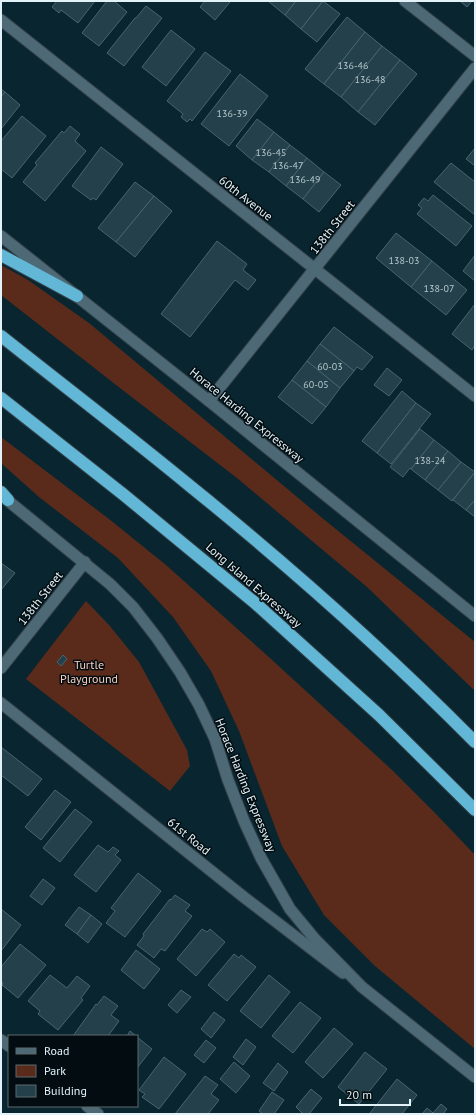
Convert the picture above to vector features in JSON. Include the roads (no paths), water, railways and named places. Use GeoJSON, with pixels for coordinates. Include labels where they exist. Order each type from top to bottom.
{"type":"FeatureCollection","features":[{"type":"Feature","properties":{"kind":"highway"},"geometry":{"type":"LineString","coordinates":[[1,255],[77,296]]}},
{"type":"Feature","properties":{"kind":"highway"},"geometry":{"type":"LineString","coordinates":[[1,336],[190,485],[255,539],[382,651],[475,742]]}},
{"type":"Feature","properties":{"kind":"highway","name":"Long Island Expressway"},"geometry":{"type":"LineString","coordinates":[[1,398],[124,495],[254,602],[379,715],[475,810]]}},
{"type":"Feature","properties":{"kind":"street"},"geometry":{"type":"LineString","coordinates":[[405,1],[475,56]]}},
{"type":"Feature","properties":{"kind":"street","name":"60th Avenue"},"geometry":{"type":"LineString","coordinates":[[1,20],[475,396]]}},
{"type":"Feature","properties":{"kind":"street","name":"138th Street"},"geometry":{"type":"LineString","coordinates":[[209,401],[475,68]]}},
{"type":"Feature","properties":{"kind":"street","name":"Horace Harding Expressway"},"geometry":{"type":"LineString","coordinates":[[1,236],[209,401],[475,616]]}},
{"type":"Feature","properties":{"kind":"street","name":"Horace Harding Expressway"},"geometry":{"type":"LineString","coordinates":[[3,496],[110,584],[133,607],[157,638],[180,672],[199,705],[215,739],[228,780],[244,821],[261,858],[290,909],[314,938],[362,987],[475,1077]]}},
{"type":"Feature","properties":{"kind":"street","name":"138th Street"},"geometry":{"type":"LineString","coordinates":[[1,668],[84,562]]}},
{"type":"Feature","properties":{"kind":"street","name":"61st Road"},"geometry":{"type":"LineString","coordinates":[[1,703],[245,898],[362,987]]}},
{"type":"Feature","properties":{"kind":"street"},"geometry":{"type":"LineString","coordinates":[[88,1107],[98,1114]]}},
{"type":"Feature","properties":{"kind":"park label","name":"Turtle Playground"},"geometry":{"type":"Point","coordinates":[89,671]}}]}
